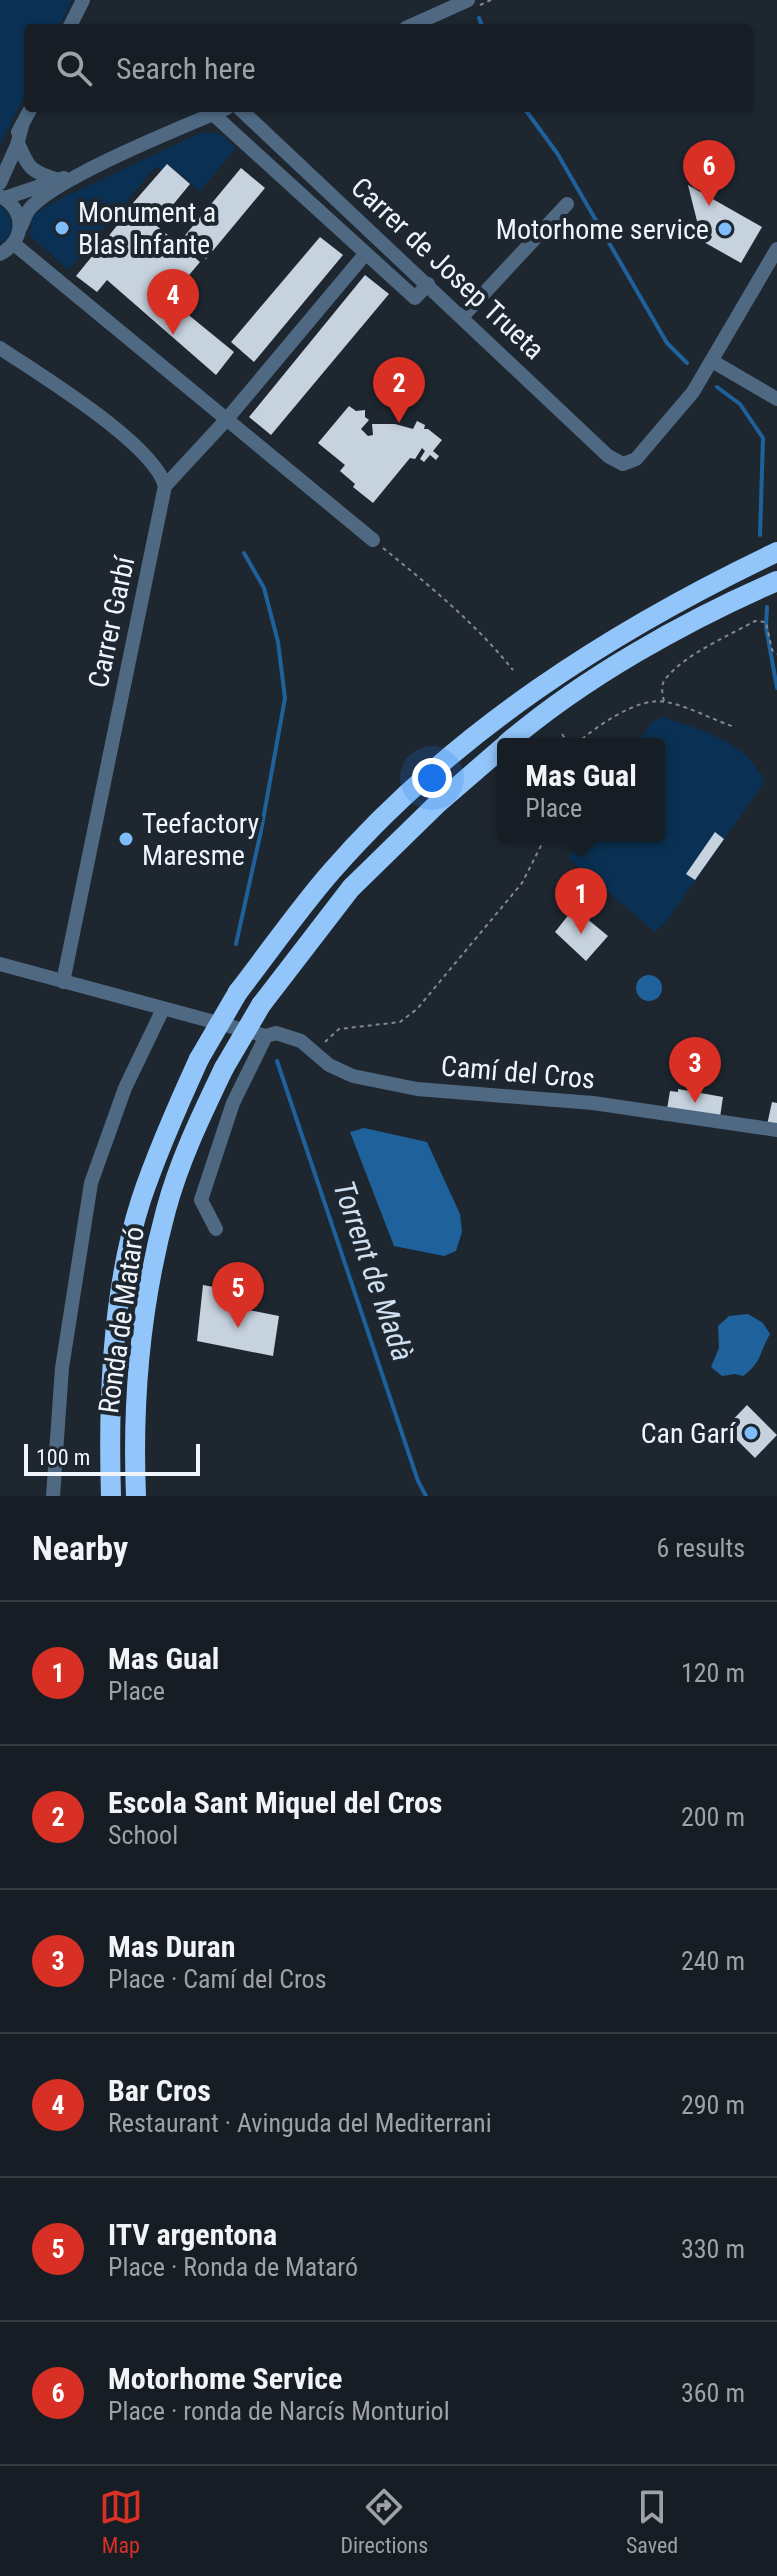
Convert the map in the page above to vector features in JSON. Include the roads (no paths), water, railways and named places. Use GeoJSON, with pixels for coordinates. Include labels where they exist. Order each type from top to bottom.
{"type":"FeatureCollection","features":[{"type":"Feature","properties":{"kind":"highway","name":"Ronda de Mataró"},"geometry":{"type":"LineString","coordinates":[[111,1496],[109,1430],[122,1277],[141,1201],[168,1127],[199,1059],[238,992],[331,872],[414,788],[504,712],[570,665],[640,623],[777,552]]}},
{"type":"Feature","properties":{"kind":"highway","name":"Ronda de Mataró"},"geometry":{"type":"LineString","coordinates":[[515,738],[573,695],[652,644],[731,601],[777,581]]}},
{"type":"Feature","properties":{"kind":"highway","name":"Ronda de Mataró"},"geometry":{"type":"LineString","coordinates":[[136,1496],[133,1432],[149,1282],[166,1208],[193,1134],[224,1068],[261,1005],[351,888],[436,805],[497,752]]}},
{"type":"Feature","properties":{"kind":"street"},"geometry":{"type":"LineString","coordinates":[[71,24],[83,0]]}},
{"type":"Feature","properties":{"kind":"street"},"geometry":{"type":"LineString","coordinates":[[415,24],[468,0]]}},
{"type":"Feature","properties":{"kind":"street"},"geometry":{"type":"LineString","coordinates":[[0,158],[29,112]]}},
{"type":"Feature","properties":{"kind":"street"},"geometry":{"type":"LineString","coordinates":[[0,254],[14,244],[28,211],[38,202],[84,173],[218,112]]}},
{"type":"Feature","properties":{"kind":"street"},"geometry":{"type":"LineString","coordinates":[[221,112],[415,298],[428,284]]}},
{"type":"Feature","properties":{"kind":"street","name":"Carrer de Josep Trueta"},"geometry":{"type":"LineString","coordinates":[[243,112],[608,456],[623,464],[636,459],[672,418],[712,361]]}},
{"type":"Feature","properties":{"kind":"street"},"geometry":{"type":"LineString","coordinates":[[2,192],[22,126]]}},
{"type":"Feature","properties":{"kind":"street"},"geometry":{"type":"LineString","coordinates":[[18,143],[27,165],[35,172],[58,180]]}},
{"type":"Feature","properties":{"kind":"street"},"geometry":{"type":"LineString","coordinates":[[2,192],[84,173]]}},
{"type":"Feature","properties":{"kind":"street"},"geometry":{"type":"LineString","coordinates":[[2,192],[19,216],[20,228]]}},
{"type":"Feature","properties":{"kind":"street"},"geometry":{"type":"LineString","coordinates":[[462,317],[567,204]]}},
{"type":"Feature","properties":{"kind":"street"},"geometry":{"type":"LineString","coordinates":[[14,244],[373,540]]}},
{"type":"Feature","properties":{"kind":"street"},"geometry":{"type":"LineString","coordinates":[[777,249],[712,361],[777,399]]}},
{"type":"Feature","properties":{"kind":"street"},"geometry":{"type":"LineString","coordinates":[[165,486],[227,419],[366,253]]}},
{"type":"Feature","properties":{"kind":"street"},"geometry":{"type":"LineString","coordinates":[[0,348],[90,408],[152,462],[161,473],[165,486]]}},
{"type":"Feature","properties":{"kind":"street","name":"Carrer Garbí"},"geometry":{"type":"LineString","coordinates":[[63,982],[165,486]]}},
{"type":"Feature","properties":{"kind":"street","name":"Camí del Cros"},"geometry":{"type":"LineString","coordinates":[[0,964],[266,1036],[276,1033],[301,1041],[329,1065],[353,1076],[417,1089],[593,1103],[777,1130]]}},
{"type":"Feature","properties":{"kind":"street"},"geometry":{"type":"LineString","coordinates":[[53,1496],[62,1368],[91,1183],[125,1088],[163,1009]]}},
{"type":"Feature","properties":{"kind":"street"},"geometry":{"type":"LineString","coordinates":[[216,1229],[201,1200],[233,1103],[266,1036]]}},
{"type":"Feature","properties":{"kind":"waterway"},"geometry":{"type":"LineString","coordinates":[[479,18],[481,24]]}},
{"type":"Feature","properties":{"kind":"waterway"},"geometry":{"type":"LineString","coordinates":[[527,112],[557,153],[667,343],[687,363]]}},
{"type":"Feature","properties":{"kind":"waterway"},"geometry":{"type":"LineString","coordinates":[[717,387],[740,404],[763,438],[760,535]]}},
{"type":"Feature","properties":{"kind":"waterway","name":"Torrent de Madà"},"geometry":{"type":"LineString","coordinates":[[236,944],[261,831],[285,698],[278,642],[264,588],[244,553]]}},
{"type":"Feature","properties":{"kind":"waterway"},"geometry":{"type":"LineString","coordinates":[[767,607],[766,627],[777,688]]}},
{"type":"Feature","properties":{"kind":"waterway","name":"Torrent de Madà"},"geometry":{"type":"LineString","coordinates":[[277,1061],[418,1481],[426,1496]]}},
{"type":"Feature","properties":{"kind":"place","name":"Motorhome Service"},"geometry":{"type":"Point","coordinates":[709,206]}},
{"type":"Feature","properties":{"kind":"place","name":"Monument a Blas Infante"},"geometry":{"type":"Point","coordinates":[62,228]}},
{"type":"Feature","properties":{"kind":"place","name":"Motorhome service"},"geometry":{"type":"Point","coordinates":[725,229]}},
{"type":"Feature","properties":{"kind":"place","name":"Bar Cros"},"geometry":{"type":"Point","coordinates":[173,335]}},
{"type":"Feature","properties":{"kind":"place","name":"Escola Sant Miquel del Cros"},"geometry":{"type":"Point","coordinates":[399,423]}},
{"type":"Feature","properties":{"kind":"place","name":"Teefactory Maresme"},"geometry":{"type":"Point","coordinates":[126,839]}},
{"type":"Feature","properties":{"kind":"place","name":"Mas Gual"},"geometry":{"type":"Point","coordinates":[581,934]}},
{"type":"Feature","properties":{"kind":"place","name":"Mas Duran"},"geometry":{"type":"Point","coordinates":[695,1103]}},
{"type":"Feature","properties":{"kind":"place","name":"ITV argentona"},"geometry":{"type":"Point","coordinates":[238,1328]}},
{"type":"Feature","properties":{"kind":"place","name":"Can Garí"},"geometry":{"type":"Point","coordinates":[751,1433]}}]}
